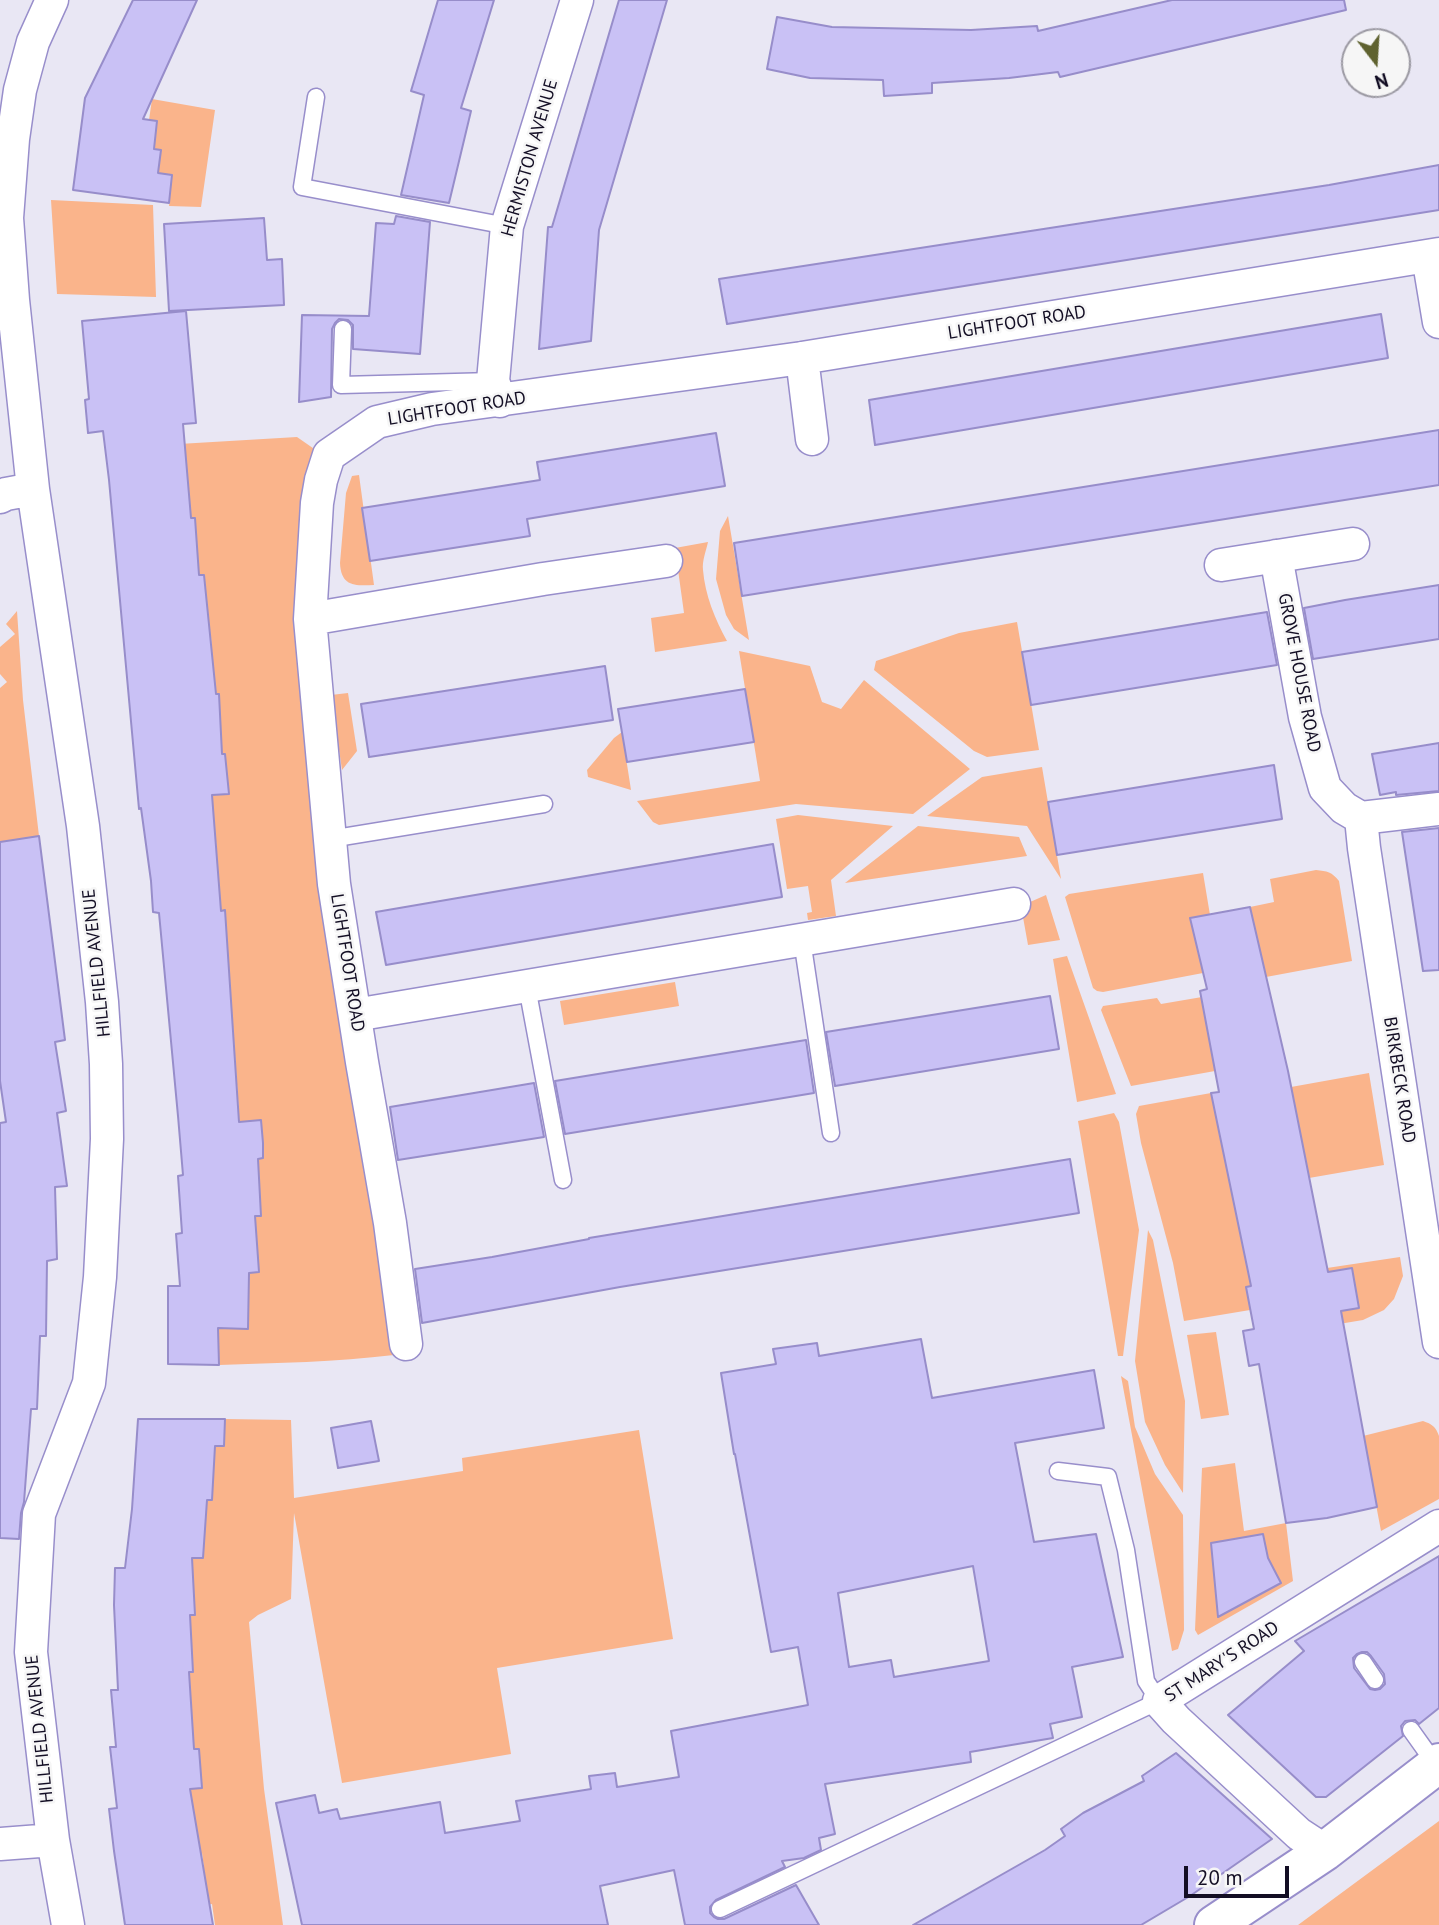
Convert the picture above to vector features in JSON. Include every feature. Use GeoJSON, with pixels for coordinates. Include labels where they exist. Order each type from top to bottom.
{"type":"FeatureCollection","features":[{"type":"Feature","properties":{"kind":"main road"},"geometry":{"type":"LineString","coordinates":[[1214,1925],[1325,1851],[1438,1764]]}},
{"type":"Feature","properties":{"kind":"street","name":"HILLFIELD AVENUE"},"geometry":{"type":"LineString","coordinates":[[52,0],[33,42],[20,90],[7,218],[33,489],[83,826],[106,1064],[107,1139],[100,1277],[89,1384],[39,1514],[31,1652],[53,1840],[68,1925]]}},
{"type":"Feature","properties":{"kind":"street","name":"HERMISTON AVENUE"},"geometry":{"type":"LineString","coordinates":[[497,391],[507,226],[577,0]]}},
{"type":"Feature","properties":{"kind":"street"},"geometry":{"type":"LineString","coordinates":[[1434,255],[1439,322]]}},
{"type":"Feature","properties":{"kind":"street","name":"LIGHTFOOT ROAD"},"geometry":{"type":"LineString","coordinates":[[406,1344],[390,1223],[334,884],[310,619],[317,503],[329,455],[377,422],[497,391],[802,358],[1434,255]]}},
{"type":"Feature","properties":{"kind":"street"},"geometry":{"type":"LineString","coordinates":[[802,358],[812,439]]}},
{"type":"Feature","properties":{"kind":"street"},"geometry":{"type":"LineString","coordinates":[[0,498],[6,494],[33,489]]}},
{"type":"Feature","properties":{"kind":"street"},"geometry":{"type":"LineString","coordinates":[[1221,565],[1353,544]]}},
{"type":"Feature","properties":{"kind":"street","name":"GROVE HOUSE ROAD"},"geometry":{"type":"LineString","coordinates":[[1276,556],[1305,717],[1325,788],[1344,808],[1360,818]]}},
{"type":"Feature","properties":{"kind":"street"},"geometry":{"type":"LineString","coordinates":[[310,619],[529,581],[666,561]]}},
{"type":"Feature","properties":{"kind":"street"},"geometry":{"type":"LineString","coordinates":[[1360,818],[1439,809]]}},
{"type":"Feature","properties":{"kind":"street","name":"BIRKBECK ROAD"},"geometry":{"type":"LineString","coordinates":[[1360,818],[1439,1342]]}},
{"type":"Feature","properties":{"kind":"street"},"geometry":{"type":"LineString","coordinates":[[355,1014],[1014,904]]}},
{"type":"Feature","properties":{"kind":"street","name":"ST MARY'S ROAD"},"geometry":{"type":"LineString","coordinates":[[1325,1851],[1299,1834],[1159,1701],[1439,1526]]}},
{"type":"Feature","properties":{"kind":"street"},"geometry":{"type":"LineString","coordinates":[[0,1844],[53,1840]]}},
{"type":"Feature","properties":{"kind":"lane"},"geometry":{"type":"LineString","coordinates":[[316,97],[302,187],[507,226]]}},
{"type":"Feature","properties":{"kind":"lane"},"geometry":{"type":"LineString","coordinates":[[343,329],[341,384],[497,391]]}},
{"type":"Feature","properties":{"kind":"lane"},"geometry":{"type":"LineString","coordinates":[[331,839],[544,804]]}},
{"type":"Feature","properties":{"kind":"lane"},"geometry":{"type":"LineString","coordinates":[[802,940],[831,1133]]}},
{"type":"Feature","properties":{"kind":"lane"},"geometry":{"type":"LineString","coordinates":[[527,987],[563,1180]]}},
{"type":"Feature","properties":{"kind":"lane"},"geometry":{"type":"LineString","coordinates":[[720,1909],[1159,1701],[1146,1681],[1126,1550],[1108,1477],[1058,1471]]}},
{"type":"Feature","properties":{"kind":"lane"},"geometry":{"type":"LineString","coordinates":[[1363,1662],[1376,1680]]}},
{"type":"Feature","properties":{"kind":"lane"},"geometry":{"type":"LineString","coordinates":[[1411,1730],[1438,1764]]}},
{"type":"Feature","properties":{"kind":"shaded area"},"geometry":{"type":"Polygon","coordinates":[[[152,99],[215,110],[201,207],[169,206],[172,176],[158,173],[154,149],[157,121],[149,120],[152,99]]]}},
{"type":"Feature","properties":{"kind":"shaded area"},"geometry":{"type":"Polygon","coordinates":[[[51,200],[153,205],[156,297],[57,294],[51,200]]]}},
{"type":"Feature","properties":{"kind":"shaded area"},"geometry":{"type":"Polygon","coordinates":[[[297,437],[320,453],[311,477],[348,1015],[394,1355],[328,1361],[219,1365],[218,1328],[248,1329],[229,1275],[259,1272],[232,1218],[261,1216],[258,1177],[234,1161],[263,1158],[261,1120],[231,1123],[239,1113],[225,911],[220,911],[216,841],[200,795],[229,794],[225,755],[195,755],[221,732],[219,694],[185,694],[213,674],[211,636],[179,635],[171,576],[195,518],[168,520],[189,497],[186,456],[163,455],[162,445],[297,437]]]}},
{"type":"Feature","properties":{"kind":"shaded area"},"geometry":{"type":"Polygon","coordinates":[[[359,475],[374,585],[350,583],[341,571],[346,493],[352,476],[359,475]]]}},
{"type":"Feature","properties":{"kind":"shaded area"},"geometry":{"type":"Polygon","coordinates":[[[728,516],[749,640],[734,629],[726,615],[716,579],[720,531],[728,516]]]}},
{"type":"Feature","properties":{"kind":"shaded area"},"geometry":{"type":"Polygon","coordinates":[[[708,542],[703,563],[704,579],[711,607],[727,641],[655,652],[651,618],[684,613],[675,548],[708,542]]]}},
{"type":"Feature","properties":{"kind":"shaded area"},"geometry":{"type":"Polygon","coordinates":[[[17,611],[23,700],[39,836],[0,842],[0,688],[7,682],[0,674],[0,647],[15,634],[6,624],[17,611]]]}},
{"type":"Feature","properties":{"kind":"shaded area"},"geometry":{"type":"Polygon","coordinates":[[[1017,622],[1039,750],[987,757],[974,751],[874,670],[876,661],[959,633],[1017,622]]]}},
{"type":"Feature","properties":{"kind":"shaded area"},"geometry":{"type":"Polygon","coordinates":[[[739,651],[810,666],[822,702],[841,709],[864,680],[970,769],[913,814],[796,804],[659,825],[653,822],[637,801],[760,781],[739,651]]]}},
{"type":"Feature","properties":{"kind":"shaded area"},"geometry":{"type":"Polygon","coordinates":[[[348,693],[357,751],[342,770],[331,695],[348,693]]]}},
{"type":"Feature","properties":{"kind":"shaded area"},"geometry":{"type":"Polygon","coordinates":[[[622,732],[631,790],[588,777],[587,770],[622,732]]]}},
{"type":"Feature","properties":{"kind":"shaded area"},"geometry":{"type":"Polygon","coordinates":[[[1042,767],[1061,879],[1027,826],[927,816],[982,777],[1042,767]]]}},
{"type":"Feature","properties":{"kind":"shaded area"},"geometry":{"type":"Polygon","coordinates":[[[798,815],[893,826],[831,880],[836,916],[808,920],[807,913],[812,912],[808,886],[787,889],[776,819],[798,815]]]}},
{"type":"Feature","properties":{"kind":"shaded area"},"geometry":{"type":"Polygon","coordinates":[[[918,826],[1019,837],[1027,856],[845,883],[918,826]]]}},
{"type":"Feature","properties":{"kind":"shaded area"},"geometry":{"type":"Polygon","coordinates":[[[1316,870],[1329,872],[1339,881],[1352,961],[1266,977],[1250,907],[1274,902],[1270,879],[1316,870]]]}},
{"type":"Feature","properties":{"kind":"shaded area"},"geometry":{"type":"Polygon","coordinates":[[[1203,873],[1210,915],[1191,919],[1203,973],[1103,992],[1093,988],[1065,897],[1069,894],[1203,873]]]}},
{"type":"Feature","properties":{"kind":"shaded area"},"geometry":{"type":"Polygon","coordinates":[[[1046,895],[1060,940],[1028,945],[1021,906],[1046,895]]]}},
{"type":"Feature","properties":{"kind":"shaded area"},"geometry":{"type":"Polygon","coordinates":[[[1067,956],[1116,1094],[1077,1102],[1053,959],[1067,956]]]}},
{"type":"Feature","properties":{"kind":"shaded area"},"geometry":{"type":"Polygon","coordinates":[[[675,982],[679,1006],[564,1025],[560,1001],[675,982]]]}},
{"type":"Feature","properties":{"kind":"shaded area"},"geometry":{"type":"Polygon","coordinates":[[[1202,997],[1215,1071],[1131,1086],[1101,1010],[1103,1006],[1157,998],[1161,1004],[1202,997]]]}},
{"type":"Feature","properties":{"kind":"shaded area"},"geometry":{"type":"Polygon","coordinates":[[[1369,1073],[1384,1165],[1309,1178],[1291,1087],[1369,1073]]]}},
{"type":"Feature","properties":{"kind":"shaded area"},"geometry":{"type":"Polygon","coordinates":[[[1211,1093],[1251,1286],[1246,1287],[1250,1310],[1184,1321],[1173,1263],[1141,1143],[1136,1114],[1139,1106],[1211,1093]]]}},
{"type":"Feature","properties":{"kind":"shaded area"},"geometry":{"type":"Polygon","coordinates":[[[1114,1113],[1119,1122],[1139,1230],[1123,1356],[1118,1356],[1078,1121],[1114,1113]]]}},
{"type":"Feature","properties":{"kind":"shaded area"},"geometry":{"type":"Polygon","coordinates":[[[1148,1230],[1153,1240],[1185,1401],[1183,1493],[1165,1465],[1145,1422],[1135,1361],[1148,1230]]]}},
{"type":"Feature","properties":{"kind":"shaded area"},"geometry":{"type":"Polygon","coordinates":[[[1400,1257],[1403,1276],[1394,1299],[1384,1310],[1363,1320],[1339,1324],[1327,1268],[1400,1257]]]}},
{"type":"Feature","properties":{"kind":"shaded area"},"geometry":{"type":"Polygon","coordinates":[[[1216,1332],[1229,1415],[1201,1419],[1187,1335],[1216,1332]]]}},
{"type":"Feature","properties":{"kind":"shaded area"},"geometry":{"type":"Polygon","coordinates":[[[1121,1376],[1128,1381],[1135,1427],[1155,1474],[1183,1515],[1184,1630],[1178,1649],[1172,1651],[1121,1376]]]}},
{"type":"Feature","properties":{"kind":"shaded area"},"geometry":{"type":"Polygon","coordinates":[[[225,1419],[291,1420],[294,1498],[463,1471],[462,1458],[639,1430],[673,1639],[497,1668],[511,1754],[342,1783],[294,1513],[291,1599],[249,1622],[264,1789],[283,1925],[215,1925],[212,1904],[185,1909],[179,1872],[204,1868],[202,1853],[169,1858],[170,1791],[202,1787],[199,1749],[166,1753],[163,1675],[192,1672],[168,1618],[195,1614],[193,1576],[170,1559],[203,1558],[185,1500],[212,1500],[214,1457],[195,1445],[224,1446],[225,1419]]]}},
{"type":"Feature","properties":{"kind":"shaded area"},"geometry":{"type":"Polygon","coordinates":[[[1423,1421],[1433,1426],[1439,1436],[1439,1499],[1381,1531],[1363,1436],[1423,1421]]]}},
{"type":"Feature","properties":{"kind":"shaded area"},"geometry":{"type":"Polygon","coordinates":[[[1235,1463],[1244,1531],[1286,1523],[1293,1581],[1198,1635],[1195,1630],[1202,1468],[1235,1463]]]}},
{"type":"Feature","properties":{"kind":"shaded area"},"geometry":{"type":"Polygon","coordinates":[[[1439,1821],[1439,1925],[1298,1925],[1439,1821]]]}},
{"type":"Feature","properties":{"kind":"building"},"geometry":{"type":"Polygon","coordinates":[[[133,0],[197,0],[143,119],[157,121],[154,149],[161,150],[158,173],[172,175],[169,203],[73,190],[85,98],[133,0]]]}},
{"type":"Feature","properties":{"kind":"building"},"geometry":{"type":"Polygon","coordinates":[[[438,0],[494,0],[461,108],[471,111],[449,203],[401,195],[424,95],[411,91],[438,0]]]}},
{"type":"Feature","properties":{"kind":"building"},"geometry":{"type":"Polygon","coordinates":[[[619,0],[667,0],[599,230],[591,341],[539,349],[548,227],[552,227],[619,0]]]}},
{"type":"Feature","properties":{"kind":"building"},"geometry":{"type":"Polygon","coordinates":[[[1172,0],[1344,0],[1346,10],[1060,77],[1058,72],[932,83],[932,93],[884,96],[883,80],[810,78],[767,69],[777,17],[832,27],[971,30],[1037,26],[1038,31],[1172,0]]]}},
{"type":"Feature","properties":{"kind":"building"},"geometry":{"type":"Polygon","coordinates":[[[1439,165],[1439,210],[727,324],[719,279],[1329,185],[1439,165]]]}},
{"type":"Feature","properties":{"kind":"building"},"geometry":{"type":"Polygon","coordinates":[[[396,216],[430,222],[420,354],[353,349],[353,325],[348,320],[339,319],[332,329],[331,397],[299,402],[302,315],[369,316],[376,223],[394,224],[396,216]]]}},
{"type":"Feature","properties":{"kind":"building"},"geometry":{"type":"Polygon","coordinates":[[[264,218],[267,260],[282,259],[284,305],[169,311],[164,224],[264,218]]]}},
{"type":"Feature","properties":{"kind":"building"},"geometry":{"type":"Polygon","coordinates":[[[186,311],[196,423],[183,424],[191,518],[195,518],[199,575],[204,575],[216,694],[219,694],[222,754],[225,754],[229,794],[212,795],[221,911],[225,910],[239,1122],[261,1120],[263,1143],[263,1158],[258,1159],[261,1216],[255,1216],[259,1272],[249,1273],[248,1329],[218,1328],[219,1365],[168,1364],[168,1286],[180,1286],[176,1234],[182,1233],[178,1176],[183,1175],[159,913],[153,912],[141,808],[139,809],[109,480],[103,431],[88,433],[85,400],[89,399],[82,321],[186,311]]]}},
{"type":"Feature","properties":{"kind":"building"},"geometry":{"type":"Polygon","coordinates":[[[1381,314],[1388,358],[875,445],[869,400],[1381,314]]]}},
{"type":"Feature","properties":{"kind":"building"},"geometry":{"type":"Polygon","coordinates":[[[1439,430],[1439,485],[742,596],[734,543],[1439,430]]]}},
{"type":"Feature","properties":{"kind":"building"},"geometry":{"type":"Polygon","coordinates":[[[716,433],[725,486],[527,519],[530,536],[370,561],[362,508],[540,480],[537,462],[716,433]]]}},
{"type":"Feature","properties":{"kind":"building"},"geometry":{"type":"Polygon","coordinates":[[[1439,585],[1439,639],[1313,659],[1304,608],[1439,585]]]}},
{"type":"Feature","properties":{"kind":"building"},"geometry":{"type":"Polygon","coordinates":[[[1267,612],[1277,665],[1031,705],[1022,652],[1267,612]]]}},
{"type":"Feature","properties":{"kind":"building"},"geometry":{"type":"Polygon","coordinates":[[[605,666],[613,720],[369,757],[361,704],[605,666]]]}},
{"type":"Feature","properties":{"kind":"building"},"geometry":{"type":"Polygon","coordinates":[[[745,689],[754,742],[627,762],[618,709],[745,689]]]}},
{"type":"Feature","properties":{"kind":"building"},"geometry":{"type":"Polygon","coordinates":[[[1439,743],[1439,791],[1380,795],[1372,754],[1439,743]]]}},
{"type":"Feature","properties":{"kind":"building"},"geometry":{"type":"Polygon","coordinates":[[[1274,765],[1282,819],[1057,855],[1048,802],[1274,765]]]}},
{"type":"Feature","properties":{"kind":"building"},"geometry":{"type":"Polygon","coordinates":[[[1439,828],[1439,970],[1423,971],[1402,832],[1439,828]]]}},
{"type":"Feature","properties":{"kind":"building"},"geometry":{"type":"Polygon","coordinates":[[[39,836],[65,1040],[55,1042],[66,1111],[57,1113],[67,1186],[55,1187],[57,1259],[47,1261],[46,1336],[40,1336],[37,1409],[31,1409],[19,1539],[0,1538],[0,1123],[6,1122],[0,1081],[0,842],[39,836]]]}},
{"type":"Feature","properties":{"kind":"building"},"geometry":{"type":"Polygon","coordinates":[[[773,844],[782,897],[386,965],[376,912],[773,844]]]}},
{"type":"Feature","properties":{"kind":"building"},"geometry":{"type":"Polygon","coordinates":[[[1250,907],[1288,1071],[1328,1272],[1352,1268],[1359,1308],[1341,1311],[1377,1507],[1327,1518],[1286,1523],[1259,1364],[1249,1366],[1243,1331],[1254,1329],[1246,1287],[1251,1286],[1211,1093],[1219,1092],[1200,991],[1207,989],[1190,918],[1250,907]]]}},
{"type":"Feature","properties":{"kind":"building"},"geometry":{"type":"Polygon","coordinates":[[[1050,996],[1059,1049],[835,1086],[826,1032],[1050,996]]]}},
{"type":"Feature","properties":{"kind":"building"},"geometry":{"type":"Polygon","coordinates":[[[806,1040],[814,1093],[565,1134],[555,1081],[806,1040]]]}},
{"type":"Feature","properties":{"kind":"building"},"geometry":{"type":"Polygon","coordinates":[[[534,1083],[544,1137],[398,1160],[390,1107],[534,1083]]]}},
{"type":"Feature","properties":{"kind":"building"},"geometry":{"type":"Polygon","coordinates":[[[1070,1159],[1079,1213],[620,1287],[422,1323],[415,1269],[1070,1159]]]}},
{"type":"Feature","properties":{"kind":"building"},"geometry":{"type":"Polygon","coordinates":[[[921,1339],[932,1398],[1094,1370],[1104,1428],[1015,1443],[1034,1542],[1096,1534],[1123,1657],[1072,1667],[1082,1717],[1050,1724],[1053,1738],[970,1752],[971,1762],[825,1784],[835,1834],[819,1838],[821,1850],[804,1858],[782,1861],[785,1867],[716,1900],[710,1907],[710,1913],[714,1917],[724,1919],[796,1885],[819,1925],[685,1925],[674,1870],[600,1886],[608,1925],[302,1925],[276,1803],[315,1795],[319,1813],[337,1809],[340,1819],[440,1802],[445,1833],[520,1821],[516,1801],[591,1789],[589,1776],[615,1773],[617,1787],[679,1777],[671,1731],[808,1705],[798,1647],[771,1652],[721,1373],[776,1364],[773,1349],[817,1343],[819,1356],[921,1339]],[[973,1566],[838,1593],[849,1667],[891,1660],[894,1677],[989,1661],[973,1566]]]}},
{"type":"Feature","properties":{"kind":"building"},"geometry":{"type":"Polygon","coordinates":[[[138,1419],[225,1419],[224,1446],[215,1446],[212,1500],[207,1500],[203,1558],[192,1558],[195,1615],[190,1615],[193,1672],[189,1672],[194,1749],[199,1749],[202,1788],[190,1789],[213,1925],[125,1925],[114,1851],[109,1809],[117,1808],[110,1747],[116,1747],[111,1690],[118,1690],[115,1568],[125,1568],[138,1419]]]}},
{"type":"Feature","properties":{"kind":"building"},"geometry":{"type":"Polygon","coordinates":[[[371,1421],[379,1461],[338,1468],[331,1428],[371,1421]]]}},
{"type":"Feature","properties":{"kind":"building"},"geometry":{"type":"Polygon","coordinates":[[[1263,1534],[1268,1558],[1281,1583],[1218,1617],[1211,1543],[1263,1534]]]}},
{"type":"Feature","properties":{"kind":"building"},"geometry":{"type":"Polygon","coordinates":[[[1439,1556],[1439,1708],[1419,1724],[1415,1720],[1405,1721],[1401,1726],[1403,1736],[1326,1797],[1316,1797],[1228,1715],[1304,1651],[1295,1641],[1439,1556]],[[1367,1652],[1357,1654],[1353,1658],[1354,1668],[1370,1689],[1380,1689],[1385,1684],[1384,1674],[1367,1652]]]}},
{"type":"Feature","properties":{"kind":"building"},"geometry":{"type":"Polygon","coordinates":[[[1176,1753],[1272,1839],[1190,1896],[1141,1925],[913,1925],[1045,1850],[1065,1836],[1061,1829],[1083,1813],[1144,1781],[1142,1776],[1176,1753]]]}}]}
